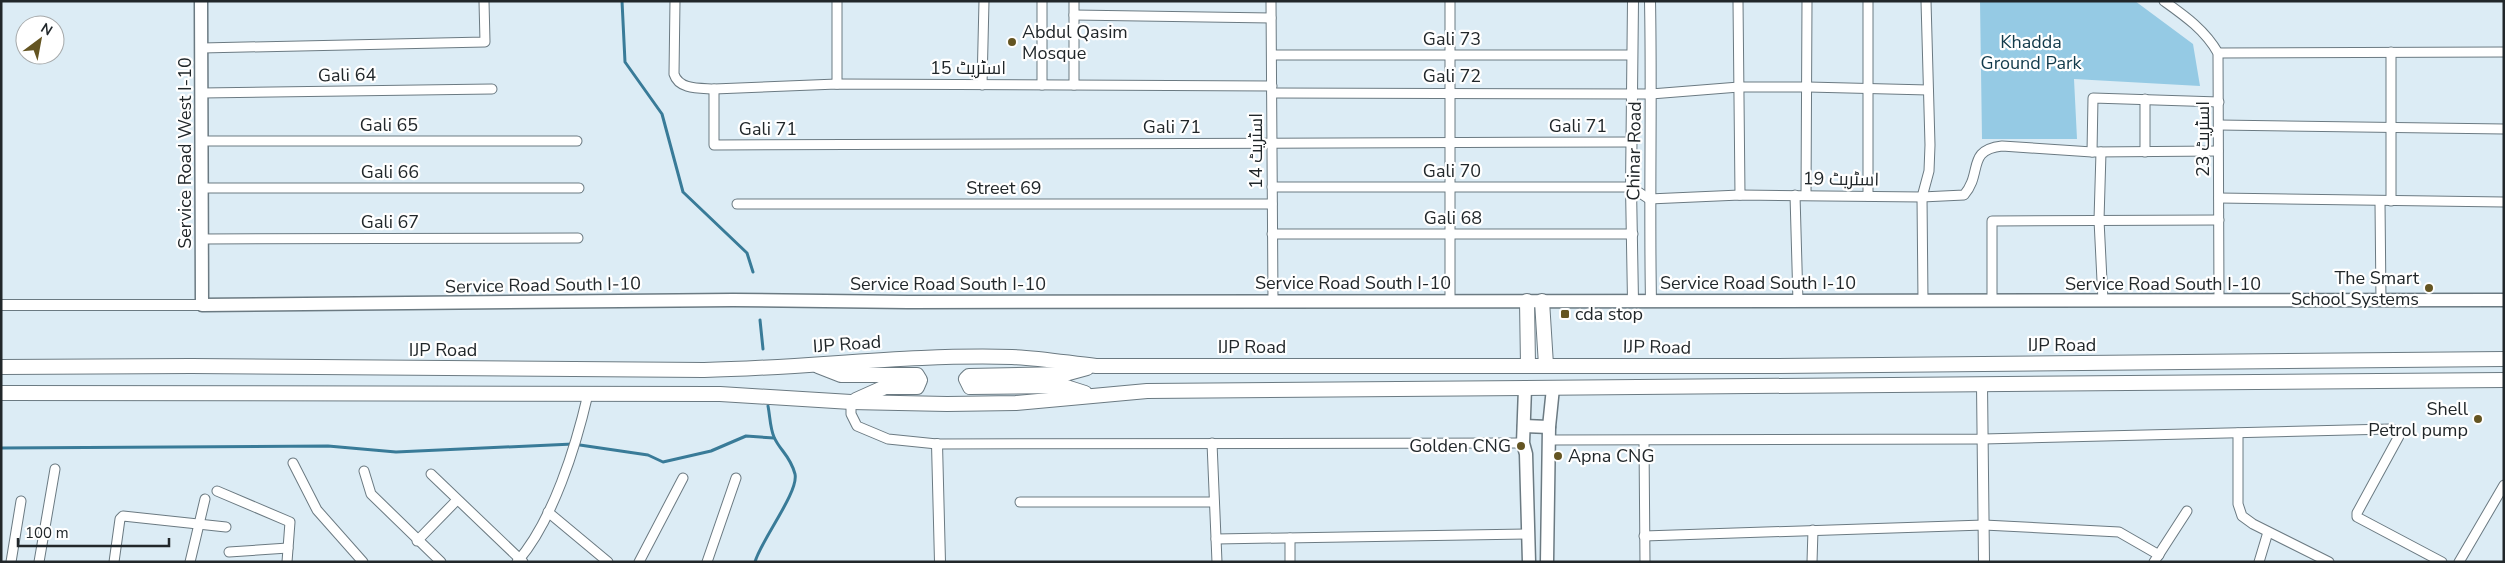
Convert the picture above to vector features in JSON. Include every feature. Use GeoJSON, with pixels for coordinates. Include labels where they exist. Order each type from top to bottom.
{"type":"FeatureCollection","features":[{"type":"Feature","properties":{"kind":"highway"},"geometry":{"type":"LineString","coordinates":[[1527,302],[1528,365]]}},
{"type":"Feature","properties":{"kind":"highway"},"geometry":{"type":"LineString","coordinates":[[1542,302],[1546,364]]}},
{"type":"Feature","properties":{"kind":"highway","name":"IJP Road"},"geometry":{"type":"LineString","coordinates":[[1,367],[200,366],[704,370],[778,368],[812,364],[915,358],[1013,357],[1096,366],[1546,364],[1726,366],[2504,359]]}},
{"type":"Feature","properties":{"kind":"highway"},"geometry":{"type":"LineString","coordinates":[[2217,363],[2218,383]]}},
{"type":"Feature","properties":{"kind":"highway"},"geometry":{"type":"LineString","coordinates":[[812,364],[841,375],[917,376],[920,380],[917,387],[885,387],[851,402]]}},
{"type":"Feature","properties":{"kind":"highway"},"geometry":{"type":"LineString","coordinates":[[1091,395],[1063,386],[970,387],[966,380],[972,376],[1065,374],[1096,366]]}},
{"type":"Feature","properties":{"kind":"highway"},"geometry":{"type":"LineString","coordinates":[[1,394],[720,394],[851,402],[1016,403],[1147,391],[2504,380]]}},
{"type":"Feature","properties":{"kind":"main road","name":"Service Road West I-10"},"geometry":{"type":"LineString","coordinates":[[201,1],[202,305]]}},
{"type":"Feature","properties":{"kind":"main road","name":"Service Road South I-10"},"geometry":{"type":"LineString","coordinates":[[202,305],[724,300],[918,302],[1450,300],[1527,302],[1798,302],[1923,300],[2504,300]]}},
{"type":"Feature","properties":{"kind":"main road"},"geometry":{"type":"LineString","coordinates":[[1526,388],[1524,448],[1529,562]]}},
{"type":"Feature","properties":{"kind":"main road"},"geometry":{"type":"LineString","coordinates":[[1547,562],[1549,427],[1553,388]]}},
{"type":"Feature","properties":{"kind":"main road"},"geometry":{"type":"LineString","coordinates":[[1524,426],[1549,427]]}},
{"type":"Feature","properties":{"kind":"main road"},"geometry":{"type":"LineString","coordinates":[[1524,448],[1549,454]]}},
{"type":"Feature","properties":{"kind":"street"},"geometry":{"type":"LineString","coordinates":[[202,48],[485,42],[484,1]]}},
{"type":"Feature","properties":{"kind":"street","name":"اسٹریٹ 15"},"geometry":{"type":"LineString","coordinates":[[675,1],[674,74],[676,80],[694,88],[714,89],[836,84],[1074,85],[1272,89]]}},
{"type":"Feature","properties":{"kind":"street"},"geometry":{"type":"LineString","coordinates":[[836,84],[837,1]]}},
{"type":"Feature","properties":{"kind":"street"},"geometry":{"type":"LineString","coordinates":[[982,85],[984,1]]}},
{"type":"Feature","properties":{"kind":"street"},"geometry":{"type":"LineString","coordinates":[[1042,1],[1042,85]]}},
{"type":"Feature","properties":{"kind":"street"},"geometry":{"type":"LineString","coordinates":[[1074,1],[1074,85]]}},
{"type":"Feature","properties":{"kind":"street","name":"اسٹریٹ 14"},"geometry":{"type":"LineString","coordinates":[[1271,1],[1272,300]]}},
{"type":"Feature","properties":{"kind":"street"},"geometry":{"type":"LineString","coordinates":[[1450,1],[1450,300]]}},
{"type":"Feature","properties":{"kind":"street","name":"Chinar Road"},"geometry":{"type":"LineString","coordinates":[[1633,1],[1631,187],[1634,301]]}},
{"type":"Feature","properties":{"kind":"street","name":"Chinar Road"},"geometry":{"type":"LineString","coordinates":[[1650,1],[1652,94],[1649,199],[1651,301]]}},
{"type":"Feature","properties":{"kind":"street"},"geometry":{"type":"LineString","coordinates":[[1738,1],[1740,194]]}},
{"type":"Feature","properties":{"kind":"street"},"geometry":{"type":"LineString","coordinates":[[1806,195],[1807,1]]}},
{"type":"Feature","properties":{"kind":"street"},"geometry":{"type":"LineString","coordinates":[[1868,1],[1868,196]]}},
{"type":"Feature","properties":{"kind":"street"},"geometry":{"type":"LineString","coordinates":[[1923,300],[1922,197],[1929,171],[1926,1]]}},
{"type":"Feature","properties":{"kind":"street"},"geometry":{"type":"LineString","coordinates":[[2164,1],[2211,40],[2218,53],[2504,52]]}},
{"type":"Feature","properties":{"kind":"street"},"geometry":{"type":"LineString","coordinates":[[1074,15],[1271,18]]}},
{"type":"Feature","properties":{"kind":"street"},"geometry":{"type":"LineString","coordinates":[[2391,52],[2391,201]]}},
{"type":"Feature","properties":{"kind":"street","name":"اسٹریٹ 23"},"geometry":{"type":"LineString","coordinates":[[2218,53],[2220,125],[2218,151],[2220,198],[2218,220],[2219,301]]}},
{"type":"Feature","properties":{"kind":"street","name":"Gali 73"},"geometry":{"type":"LineString","coordinates":[[1272,55],[1632,55]]}},
{"type":"Feature","properties":{"kind":"street","name":"Gali 72"},"geometry":{"type":"LineString","coordinates":[[1272,89],[1450,93],[1632,92],[1652,94],[1739,87],[1808,86],[1928,90]]}},
{"type":"Feature","properties":{"kind":"street","name":"Gali 64"},"geometry":{"type":"LineString","coordinates":[[202,94],[492,89]]}},
{"type":"Feature","properties":{"kind":"street","name":"Gali 71"},"geometry":{"type":"LineString","coordinates":[[714,89],[714,146],[1632,142]]}},
{"type":"Feature","properties":{"kind":"street"},"geometry":{"type":"LineString","coordinates":[[2102,301],[2093,98],[2219,102]]}},
{"type":"Feature","properties":{"kind":"street"},"geometry":{"type":"LineString","coordinates":[[2145,100],[2145,152]]}},
{"type":"Feature","properties":{"kind":"street"},"geometry":{"type":"LineString","coordinates":[[2220,125],[2504,129]]}},
{"type":"Feature","properties":{"kind":"street","name":"Gali 65"},"geometry":{"type":"LineString","coordinates":[[202,141],[577,141]]}},
{"type":"Feature","properties":{"kind":"street","name":"اسٹریٹ 19"},"geometry":{"type":"LineString","coordinates":[[1649,199],[1740,194],[1922,197],[1964,194],[1972,186],[1979,157],[1988,148],[2002,146],[2096,152]]}},
{"type":"Feature","properties":{"kind":"street"},"geometry":{"type":"LineString","coordinates":[[2096,152],[2218,151]]}},
{"type":"Feature","properties":{"kind":"street","name":"Gali 70"},"geometry":{"type":"LineString","coordinates":[[1272,187],[1631,187]]}},
{"type":"Feature","properties":{"kind":"street"},"geometry":{"type":"LineString","coordinates":[[1631,187],[1649,199]]}},
{"type":"Feature","properties":{"kind":"street","name":"Gali 66"},"geometry":{"type":"LineString","coordinates":[[202,188],[579,188]]}},
{"type":"Feature","properties":{"kind":"street"},"geometry":{"type":"LineString","coordinates":[[1795,195],[1798,302]]}},
{"type":"Feature","properties":{"kind":"street"},"geometry":{"type":"LineString","coordinates":[[2220,198],[2380,202],[2504,202]]}},
{"type":"Feature","properties":{"kind":"street"},"geometry":{"type":"LineString","coordinates":[[2380,202],[2381,301]]}},
{"type":"Feature","properties":{"kind":"street","name":"Street 69"},"geometry":{"type":"LineString","coordinates":[[737,204],[1272,204]]}},
{"type":"Feature","properties":{"kind":"street"},"geometry":{"type":"LineString","coordinates":[[1992,301],[1992,221],[2218,220]]}},
{"type":"Feature","properties":{"kind":"street","name":"Gali 68"},"geometry":{"type":"LineString","coordinates":[[1272,234],[1633,234]]}},
{"type":"Feature","properties":{"kind":"street","name":"Gali 67"},"geometry":{"type":"LineString","coordinates":[[203,239],[578,238]]}},
{"type":"Feature","properties":{"kind":"street"},"geometry":{"type":"LineString","coordinates":[[1,305],[202,305]]}},
{"type":"Feature","properties":{"kind":"street"},"geometry":{"type":"LineString","coordinates":[[1982,385],[1984,562]]}},
{"type":"Feature","properties":{"kind":"street"},"geometry":{"type":"LineString","coordinates":[[431,474],[520,561],[548,512],[572,452],[588,394]]}},
{"type":"Feature","properties":{"kind":"street"},"geometry":{"type":"LineString","coordinates":[[851,402],[851,414],[857,426],[888,439],[937,444],[1212,443],[1524,448]]}},
{"type":"Feature","properties":{"kind":"street"},"geometry":{"type":"LineString","coordinates":[[1549,440],[1983,439],[2390,429],[2398,431],[2400,436],[2357,517],[2442,562]]}},
{"type":"Feature","properties":{"kind":"street"},"geometry":{"type":"LineString","coordinates":[[2238,433],[2238,504],[2242,516],[2268,532],[2329,562]]}},
{"type":"Feature","properties":{"kind":"street"},"geometry":{"type":"LineString","coordinates":[[1644,441],[1645,562]]}},
{"type":"Feature","properties":{"kind":"street"},"geometry":{"type":"LineString","coordinates":[[1212,443],[1216,562]]}},
{"type":"Feature","properties":{"kind":"street"},"geometry":{"type":"LineString","coordinates":[[937,444],[940,562]]}},
{"type":"Feature","properties":{"kind":"street"},"geometry":{"type":"LineString","coordinates":[[293,463],[317,510],[359,560]]}},
{"type":"Feature","properties":{"kind":"street"},"geometry":{"type":"LineString","coordinates":[[39,562],[55,469]]}},
{"type":"Feature","properties":{"kind":"street"},"geometry":{"type":"LineString","coordinates":[[364,471],[371,494],[441,562]]}},
{"type":"Feature","properties":{"kind":"street"},"geometry":{"type":"LineString","coordinates":[[639,562],[683,478]]}},
{"type":"Feature","properties":{"kind":"street"},"geometry":{"type":"LineString","coordinates":[[706,562],[736,478]]}},
{"type":"Feature","properties":{"kind":"street"},"geometry":{"type":"LineString","coordinates":[[2459,562],[2500,500],[2504,485]]}},
{"type":"Feature","properties":{"kind":"street"},"geometry":{"type":"LineString","coordinates":[[218,491],[288,520],[291,525],[287,562]]}},
{"type":"Feature","properties":{"kind":"street"},"geometry":{"type":"LineString","coordinates":[[190,562],[201,523],[205,499]]}},
{"type":"Feature","properties":{"kind":"street"},"geometry":{"type":"LineString","coordinates":[[418,541],[457,500]]}},
{"type":"Feature","properties":{"kind":"street"},"geometry":{"type":"LineString","coordinates":[[10,562],[21,501]]}},
{"type":"Feature","properties":{"kind":"street"},"geometry":{"type":"LineString","coordinates":[[1020,502],[1214,502]]}},
{"type":"Feature","properties":{"kind":"street"},"geometry":{"type":"LineString","coordinates":[[1644,536],[1984,525],[2119,532],[2156,558],[2186,511]]}},
{"type":"Feature","properties":{"kind":"street"},"geometry":{"type":"LineString","coordinates":[[548,512],[608,562]]}},
{"type":"Feature","properties":{"kind":"street"},"geometry":{"type":"LineString","coordinates":[[114,562],[120,518],[123,516],[226,527]]}},
{"type":"Feature","properties":{"kind":"street"},"geometry":{"type":"LineString","coordinates":[[1812,562],[1813,530]]}},
{"type":"Feature","properties":{"kind":"street"},"geometry":{"type":"LineString","coordinates":[[2259,562],[2268,532]]}},
{"type":"Feature","properties":{"kind":"street"},"geometry":{"type":"LineString","coordinates":[[1216,539],[1529,534]]}},
{"type":"Feature","properties":{"kind":"street"},"geometry":{"type":"LineString","coordinates":[[1290,538],[1290,562]]}},
{"type":"Feature","properties":{"kind":"street"},"geometry":{"type":"LineString","coordinates":[[228,552],[288,548]]}},
{"type":"Feature","properties":{"kind":"green space","name":"Khadda Ground Park"},"geometry":{"type":"Polygon","coordinates":[[[1980,1],[2135,1],[2193,44],[2200,86],[2074,79],[2077,139],[1982,139],[1980,1]]]}},
{"type":"Feature","properties":{"kind":"waterway"},"geometry":{"type":"LineString","coordinates":[[622,1],[625,62],[662,114],[683,192],[747,253],[753,272]]}},
{"type":"Feature","properties":{"kind":"waterway"},"geometry":{"type":"LineString","coordinates":[[760,320],[763,349]]}},
{"type":"Feature","properties":{"kind":"waterway"},"geometry":{"type":"LineString","coordinates":[[755,562],[786,504],[795,482],[793,468],[776,442],[768,406]]}},
{"type":"Feature","properties":{"kind":"waterway"},"geometry":{"type":"LineString","coordinates":[[1,448],[328,446],[396,452],[573,444],[648,455],[663,462],[711,451],[746,436],[774,438]]}},
{"type":"Feature","properties":{"kind":"place","name":"Abdul Qasim Mosque"},"geometry":{"type":"Point","coordinates":[1012,42]}},
{"type":"Feature","properties":{"kind":"place","name":"The Smart School Systems"},"geometry":{"type":"Point","coordinates":[2429,288]}},
{"type":"Feature","properties":{"kind":"place","name":"cda stop"},"geometry":{"type":"Point","coordinates":[1565,314]}},
{"type":"Feature","properties":{"kind":"place","name":"Shell Petrol pump"},"geometry":{"type":"Point","coordinates":[2478,419]}},
{"type":"Feature","properties":{"kind":"place","name":"Golden CNG"},"geometry":{"type":"Point","coordinates":[1521,446]}},
{"type":"Feature","properties":{"kind":"place","name":"Apna CNG"},"geometry":{"type":"Point","coordinates":[1558,456]}}]}
